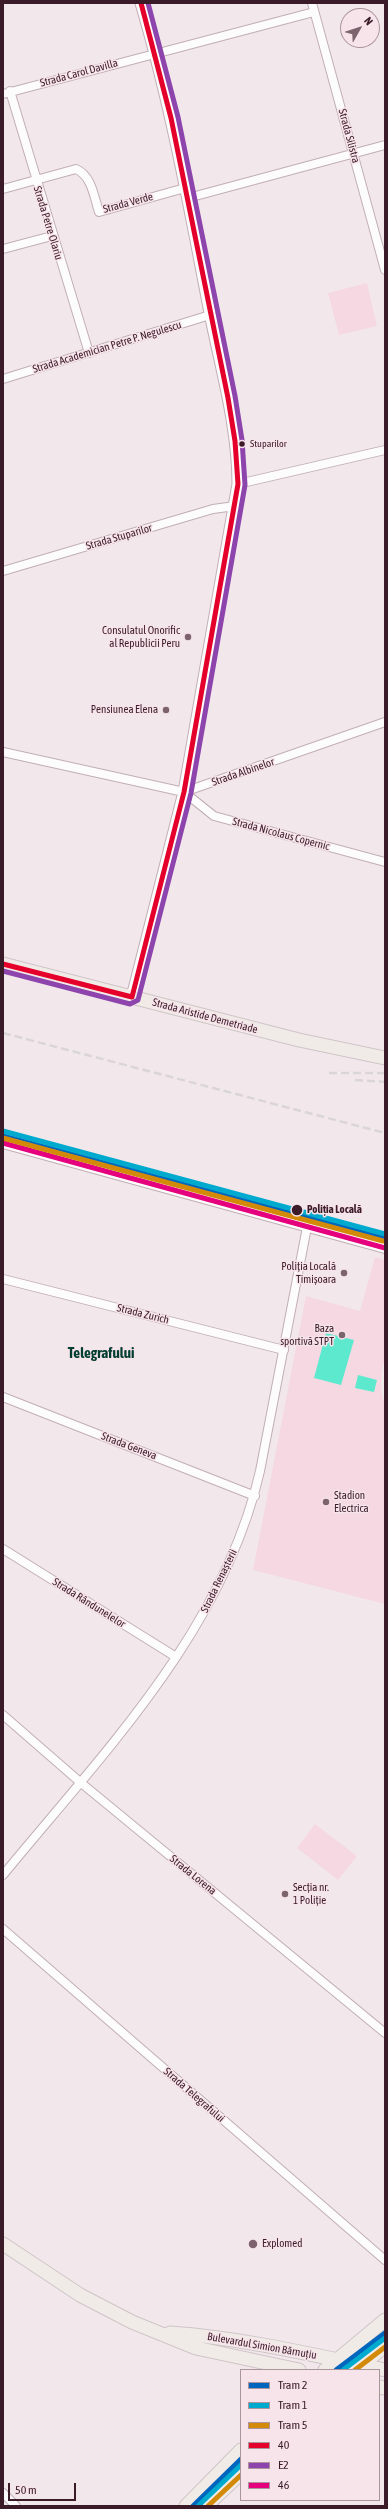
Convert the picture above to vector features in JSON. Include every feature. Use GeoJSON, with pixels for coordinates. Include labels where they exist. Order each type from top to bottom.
{"type":"FeatureCollection","features":[{"type":"Feature","properties":{"kind":"main road"},"geometry":{"type":"LineString","coordinates":[[132,997],[184,792],[238,484],[233,432],[170,106],[141,3]]}},
{"type":"Feature","properties":{"kind":"main road","name":"Strada Aristide Demetriade"},"geometry":{"type":"LineString","coordinates":[[3,964],[299,1040],[385,1058]]}},
{"type":"Feature","properties":{"kind":"main road","name":"Bulevardul Simion Bărnuțiu"},"geometry":{"type":"LineString","coordinates":[[3,2244],[106,2310],[162,2332],[196,2348],[267,2366],[291,2369]]}},
{"type":"Feature","properties":{"kind":"main road"},"geometry":{"type":"LineString","coordinates":[[326,2369],[385,2320]]}},
{"type":"Feature","properties":{"kind":"main road","name":"Bulevardul Simion Bărnuțiu"},"geometry":{"type":"LineString","coordinates":[[162,2332],[200,2335],[276,2346],[337,2360],[359,2368],[372,2369]]}},
{"type":"Feature","properties":{"kind":"main road"},"geometry":{"type":"LineString","coordinates":[[359,2368],[385,2346]]}},
{"type":"Feature","properties":{"kind":"main road"},"geometry":{"type":"LineString","coordinates":[[186,2506],[240,2451]]}},
{"type":"Feature","properties":{"kind":"main road"},"geometry":{"type":"LineString","coordinates":[[206,2506],[240,2474]]}},
{"type":"Feature","properties":{"kind":"street","name":"Strada Silistra"},"geometry":{"type":"LineString","coordinates":[[312,3],[385,270]]}},
{"type":"Feature","properties":{"kind":"street","name":"Strada Carol Davilla"},"geometry":{"type":"LineString","coordinates":[[6,93],[156,52],[314,12]]}},
{"type":"Feature","properties":{"kind":"street","name":"Strada Petre Olariu"},"geometry":{"type":"LineString","coordinates":[[6,93],[89,353]]}},
{"type":"Feature","properties":{"kind":"street","name":"Strada Verde"},"geometry":{"type":"LineString","coordinates":[[3,189],[76,170],[83,172],[88,178],[99,212],[354,154],[385,145]]}},
{"type":"Feature","properties":{"kind":"street"},"geometry":{"type":"LineString","coordinates":[[3,249],[52,236]]}},
{"type":"Feature","properties":{"kind":"street","name":"Strada Academician Petre P. Negulescu"},"geometry":{"type":"LineString","coordinates":[[3,379],[210,315]]}},
{"type":"Feature","properties":{"kind":"street"},"geometry":{"type":"LineString","coordinates":[[238,484],[385,450]]}},
{"type":"Feature","properties":{"kind":"street","name":"Strada Stuparilor"},"geometry":{"type":"LineString","coordinates":[[3,570],[213,509],[235,506]]}},
{"type":"Feature","properties":{"kind":"street","name":"Strada Albinelor"},"geometry":{"type":"LineString","coordinates":[[184,792],[385,722]]}},
{"type":"Feature","properties":{"kind":"street"},"geometry":{"type":"LineString","coordinates":[[3,752],[184,792]]}},
{"type":"Feature","properties":{"kind":"street","name":"Strada Nicolaus Copernic"},"geometry":{"type":"LineString","coordinates":[[184,792],[214,816],[385,862]]}},
{"type":"Feature","properties":{"kind":"street"},"geometry":{"type":"LineString","coordinates":[[3,1143],[385,1248]]}},
{"type":"Feature","properties":{"kind":"street","name":"Strada Renașterii"},"geometry":{"type":"LineString","coordinates":[[3,1875],[130,1720],[176,1657],[212,1599],[230,1561],[254,1496],[284,1350],[307,1227]]}},
{"type":"Feature","properties":{"kind":"street","name":"Strada Zurich"},"geometry":{"type":"LineString","coordinates":[[3,1279],[284,1350]]}},
{"type":"Feature","properties":{"kind":"street","name":"Strada Geneva"},"geometry":{"type":"LineString","coordinates":[[3,1397],[254,1496]]}},
{"type":"Feature","properties":{"kind":"street","name":"Strada Rândunelelor"},"geometry":{"type":"LineString","coordinates":[[3,1549],[176,1657]]}},
{"type":"Feature","properties":{"kind":"street","name":"Strada Lorena"},"geometry":{"type":"LineString","coordinates":[[3,1715],[80,1782],[385,2033]]}},
{"type":"Feature","properties":{"kind":"street","name":"Strada Telegrafului"},"geometry":{"type":"LineString","coordinates":[[3,1929],[385,2260]]}},
{"type":"Feature","properties":{"kind":"street"},"geometry":{"type":"LineString","coordinates":[[3,2493],[16,2506]]}},
{"type":"Feature","properties":{"kind":"shaded area"},"geometry":{"type":"Polygon","coordinates":[[[367,283],[377,326],[339,335],[328,293],[367,283]]]}},
{"type":"Feature","properties":{"kind":"shaded area","name":"Stadion Electrica"},"geometry":{"type":"Polygon","coordinates":[[[375,1257],[385,1260],[385,1358],[381,1382],[385,1406],[385,1604],[253,1570],[306,1296],[360,1311],[375,1257]]]}},
{"type":"Feature","properties":{"kind":"shaded area"},"geometry":{"type":"Polygon","coordinates":[[[326,1333],[354,1340],[341,1385],[314,1378],[326,1333]]]}},
{"type":"Feature","properties":{"kind":"shaded area"},"geometry":{"type":"Polygon","coordinates":[[[358,1375],[377,1380],[374,1392],[355,1388],[358,1375]]]}},
{"type":"Feature","properties":{"kind":"shaded area"},"geometry":{"type":"Polygon","coordinates":[[[315,1824],[357,1856],[338,1880],[297,1848],[315,1824]]]}},
{"type":"Feature","properties":{"kind":"railway"},"geometry":{"type":"LineString","coordinates":[[3,1033],[385,1133]]}},
{"type":"Feature","properties":{"kind":"railway"},"geometry":{"type":"LineString","coordinates":[[329,1073],[385,1073]]}},
{"type":"Feature","properties":{"kind":"railway"},"geometry":{"type":"LineString","coordinates":[[355,1080],[385,1082]]}},
{"type":"Feature","properties":{"kind":"tram line","name":"1"},"geometry":{"type":"LineString","coordinates":[[3,1131],[385,1234]]}},
{"type":"Feature","properties":{"kind":"tram line","name":"2"},"geometry":{"type":"LineString","coordinates":[[3,1136],[385,1238]]}},
{"type":"Feature","properties":{"kind":"tram line","name":"5"},"geometry":{"type":"LineString","coordinates":[[3,1138],[383,1241]]}},
{"type":"Feature","properties":{"kind":"tram line","name":"2"},"geometry":{"type":"LineString","coordinates":[[337,2369],[385,2333]]}},
{"type":"Feature","properties":{"kind":"tram line","name":"1"},"geometry":{"type":"LineString","coordinates":[[344,2369],[385,2338]]}},
{"type":"Feature","properties":{"kind":"tram line","name":"5"},"geometry":{"type":"LineString","coordinates":[[356,2369],[385,2347]]}},
{"type":"Feature","properties":{"kind":"tram line","name":"2"},"geometry":{"type":"LineString","coordinates":[[193,2506],[240,2460]]}},
{"type":"Feature","properties":{"kind":"tram line","name":"1"},"geometry":{"type":"LineString","coordinates":[[198,2506],[240,2466]]}},
{"type":"Feature","properties":{"kind":"tram line","name":"5"},"geometry":{"type":"LineString","coordinates":[[208,2506],[240,2476]]}},
{"type":"Feature","properties":{"kind":"transit line","name":"40"},"geometry":{"type":"LineString","coordinates":[[3,964],[132,997],[184,792],[238,484],[235,441],[228,398],[171,118],[141,3]]}},
{"type":"Feature","properties":{"kind":"transit line","name":"E2"},"geometry":{"type":"LineString","coordinates":[[3,971],[130,1004],[138,1000],[191,793],[245,485],[242,440],[235,396],[178,117],[148,3]]}},
{"type":"Feature","properties":{"kind":"transit line","name":"46"},"geometry":{"type":"LineString","coordinates":[[3,1143],[385,1248]]}},
{"type":"Feature","properties":{"kind":"place","name":"Stuparilor"},"geometry":{"type":"Point","coordinates":[242,444]}},
{"type":"Feature","properties":{"kind":"place","name":"Consulatul Onorific al Republicii Peru"},"geometry":{"type":"Point","coordinates":[188,637]}},
{"type":"Feature","properties":{"kind":"place","name":"Pensiunea Elena"},"geometry":{"type":"Point","coordinates":[166,710]}},
{"type":"Feature","properties":{"kind":"place","name":"Poliția Locală"},"geometry":{"type":"Point","coordinates":[297,1210]}},
{"type":"Feature","properties":{"kind":"place","name":"Poliția Locală Timișoara"},"geometry":{"type":"Point","coordinates":[344,1273]}},
{"type":"Feature","properties":{"kind":"place","name":"Baza sportivă STPT"},"geometry":{"type":"Point","coordinates":[342,1335]}},
{"type":"Feature","properties":{"kind":"place","name":"Stadion Electrica"},"geometry":{"type":"Point","coordinates":[326,1502]}},
{"type":"Feature","properties":{"kind":"place","name":"Secția nr. 1 Poliție"},"geometry":{"type":"Point","coordinates":[285,1894]}},
{"type":"Feature","properties":{"kind":"place","name":"Explomed"},"geometry":{"type":"Point","coordinates":[253,2244]}},
{"type":"Feature","properties":{"kind":"district","name":"Telegrafului"},"geometry":{"type":"Point","coordinates":[101,1353]}}]}
